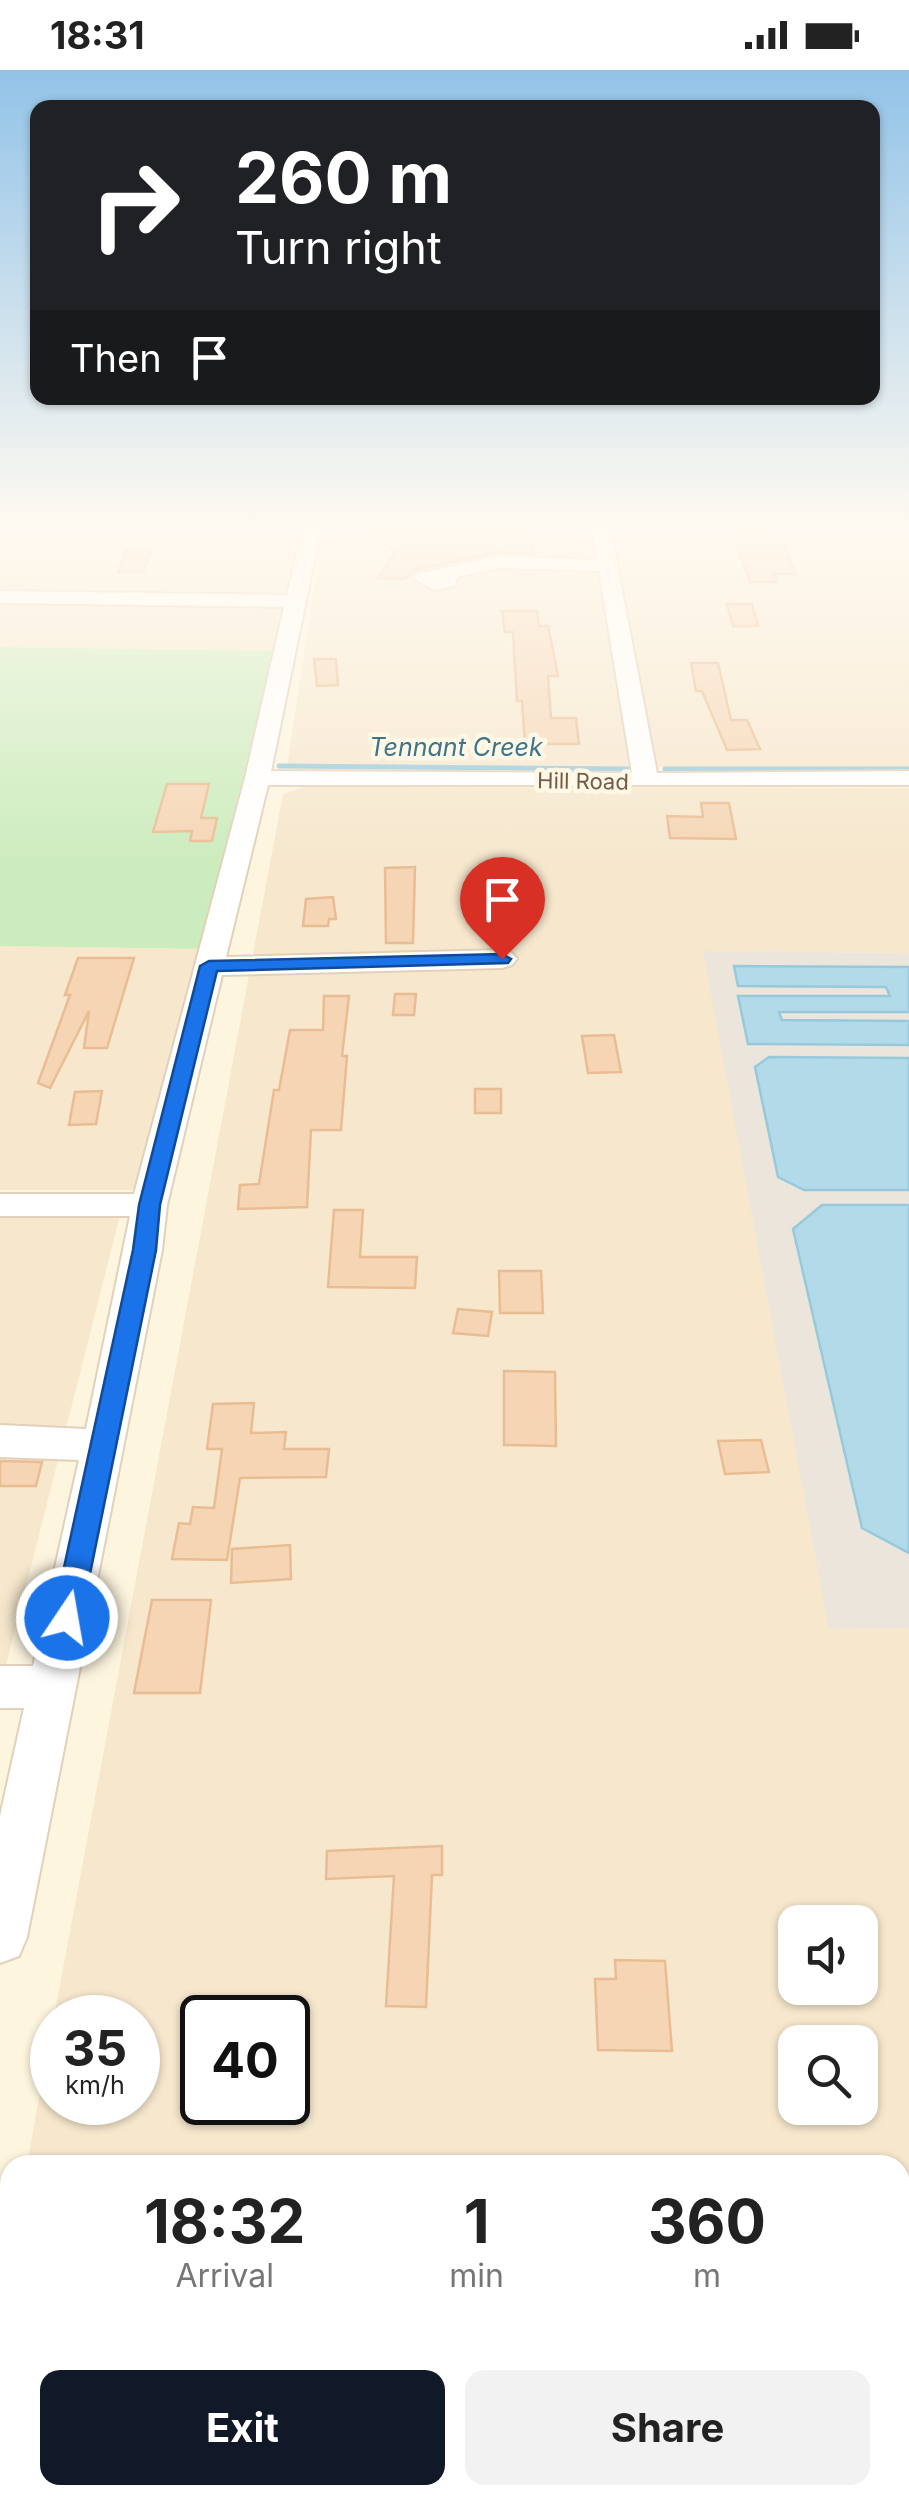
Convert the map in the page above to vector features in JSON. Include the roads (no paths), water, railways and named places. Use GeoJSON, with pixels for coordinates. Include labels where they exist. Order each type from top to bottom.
{"type":"FeatureCollection","features":[{"type":"Feature","properties":{"kind":"street"},"geometry":{"type":"LineString","coordinates":[[0,1937],[144,1250],[149,1205],[257,778],[286,642]]}},
{"type":"Feature","properties":{"kind":"street"},"geometry":{"type":"LineString","coordinates":[[621,642],[646,781]]}},
{"type":"Feature","properties":{"kind":"street","name":"Hill Road"},"geometry":{"type":"LineString","coordinates":[[257,778],[909,778]]}},
{"type":"Feature","properties":{"kind":"street"},"geometry":{"type":"LineString","coordinates":[[209,966],[502,959]]}},
{"type":"Feature","properties":{"kind":"street"},"geometry":{"type":"LineString","coordinates":[[0,1204],[149,1205]]}},
{"type":"Feature","properties":{"kind":"street"},"geometry":{"type":"LineString","coordinates":[[0,1441],[104,1445]]}},
{"type":"Feature","properties":{"kind":"street"},"geometry":{"type":"LineString","coordinates":[[0,1687],[52,1687]]}},
{"type":"Feature","properties":{"kind":"water"},"geometry":{"type":"Polygon","coordinates":[[[734,966],[909,967],[909,1012],[779,1012],[782,1020],[909,1021],[909,1045],[748,1044],[738,996],[890,996],[886,987],[738,986],[734,966]]]}},
{"type":"Feature","properties":{"kind":"water"},"geometry":{"type":"Polygon","coordinates":[[[769,1057],[909,1058],[909,1190],[804,1190],[778,1177],[755,1067],[769,1057]]]}},
{"type":"Feature","properties":{"kind":"water"},"geometry":{"type":"Polygon","coordinates":[[[822,1205],[909,1205],[909,1553],[862,1528],[793,1229],[822,1205]]]}},
{"type":"Feature","properties":{"kind":"waterway","name":"Tennant Creek"},"geometry":{"type":"LineString","coordinates":[[279,766],[634,769]]}},
{"type":"Feature","properties":{"kind":"waterway","name":"Tennant Creek"},"geometry":{"type":"LineString","coordinates":[[665,769],[909,769]]}}]}
